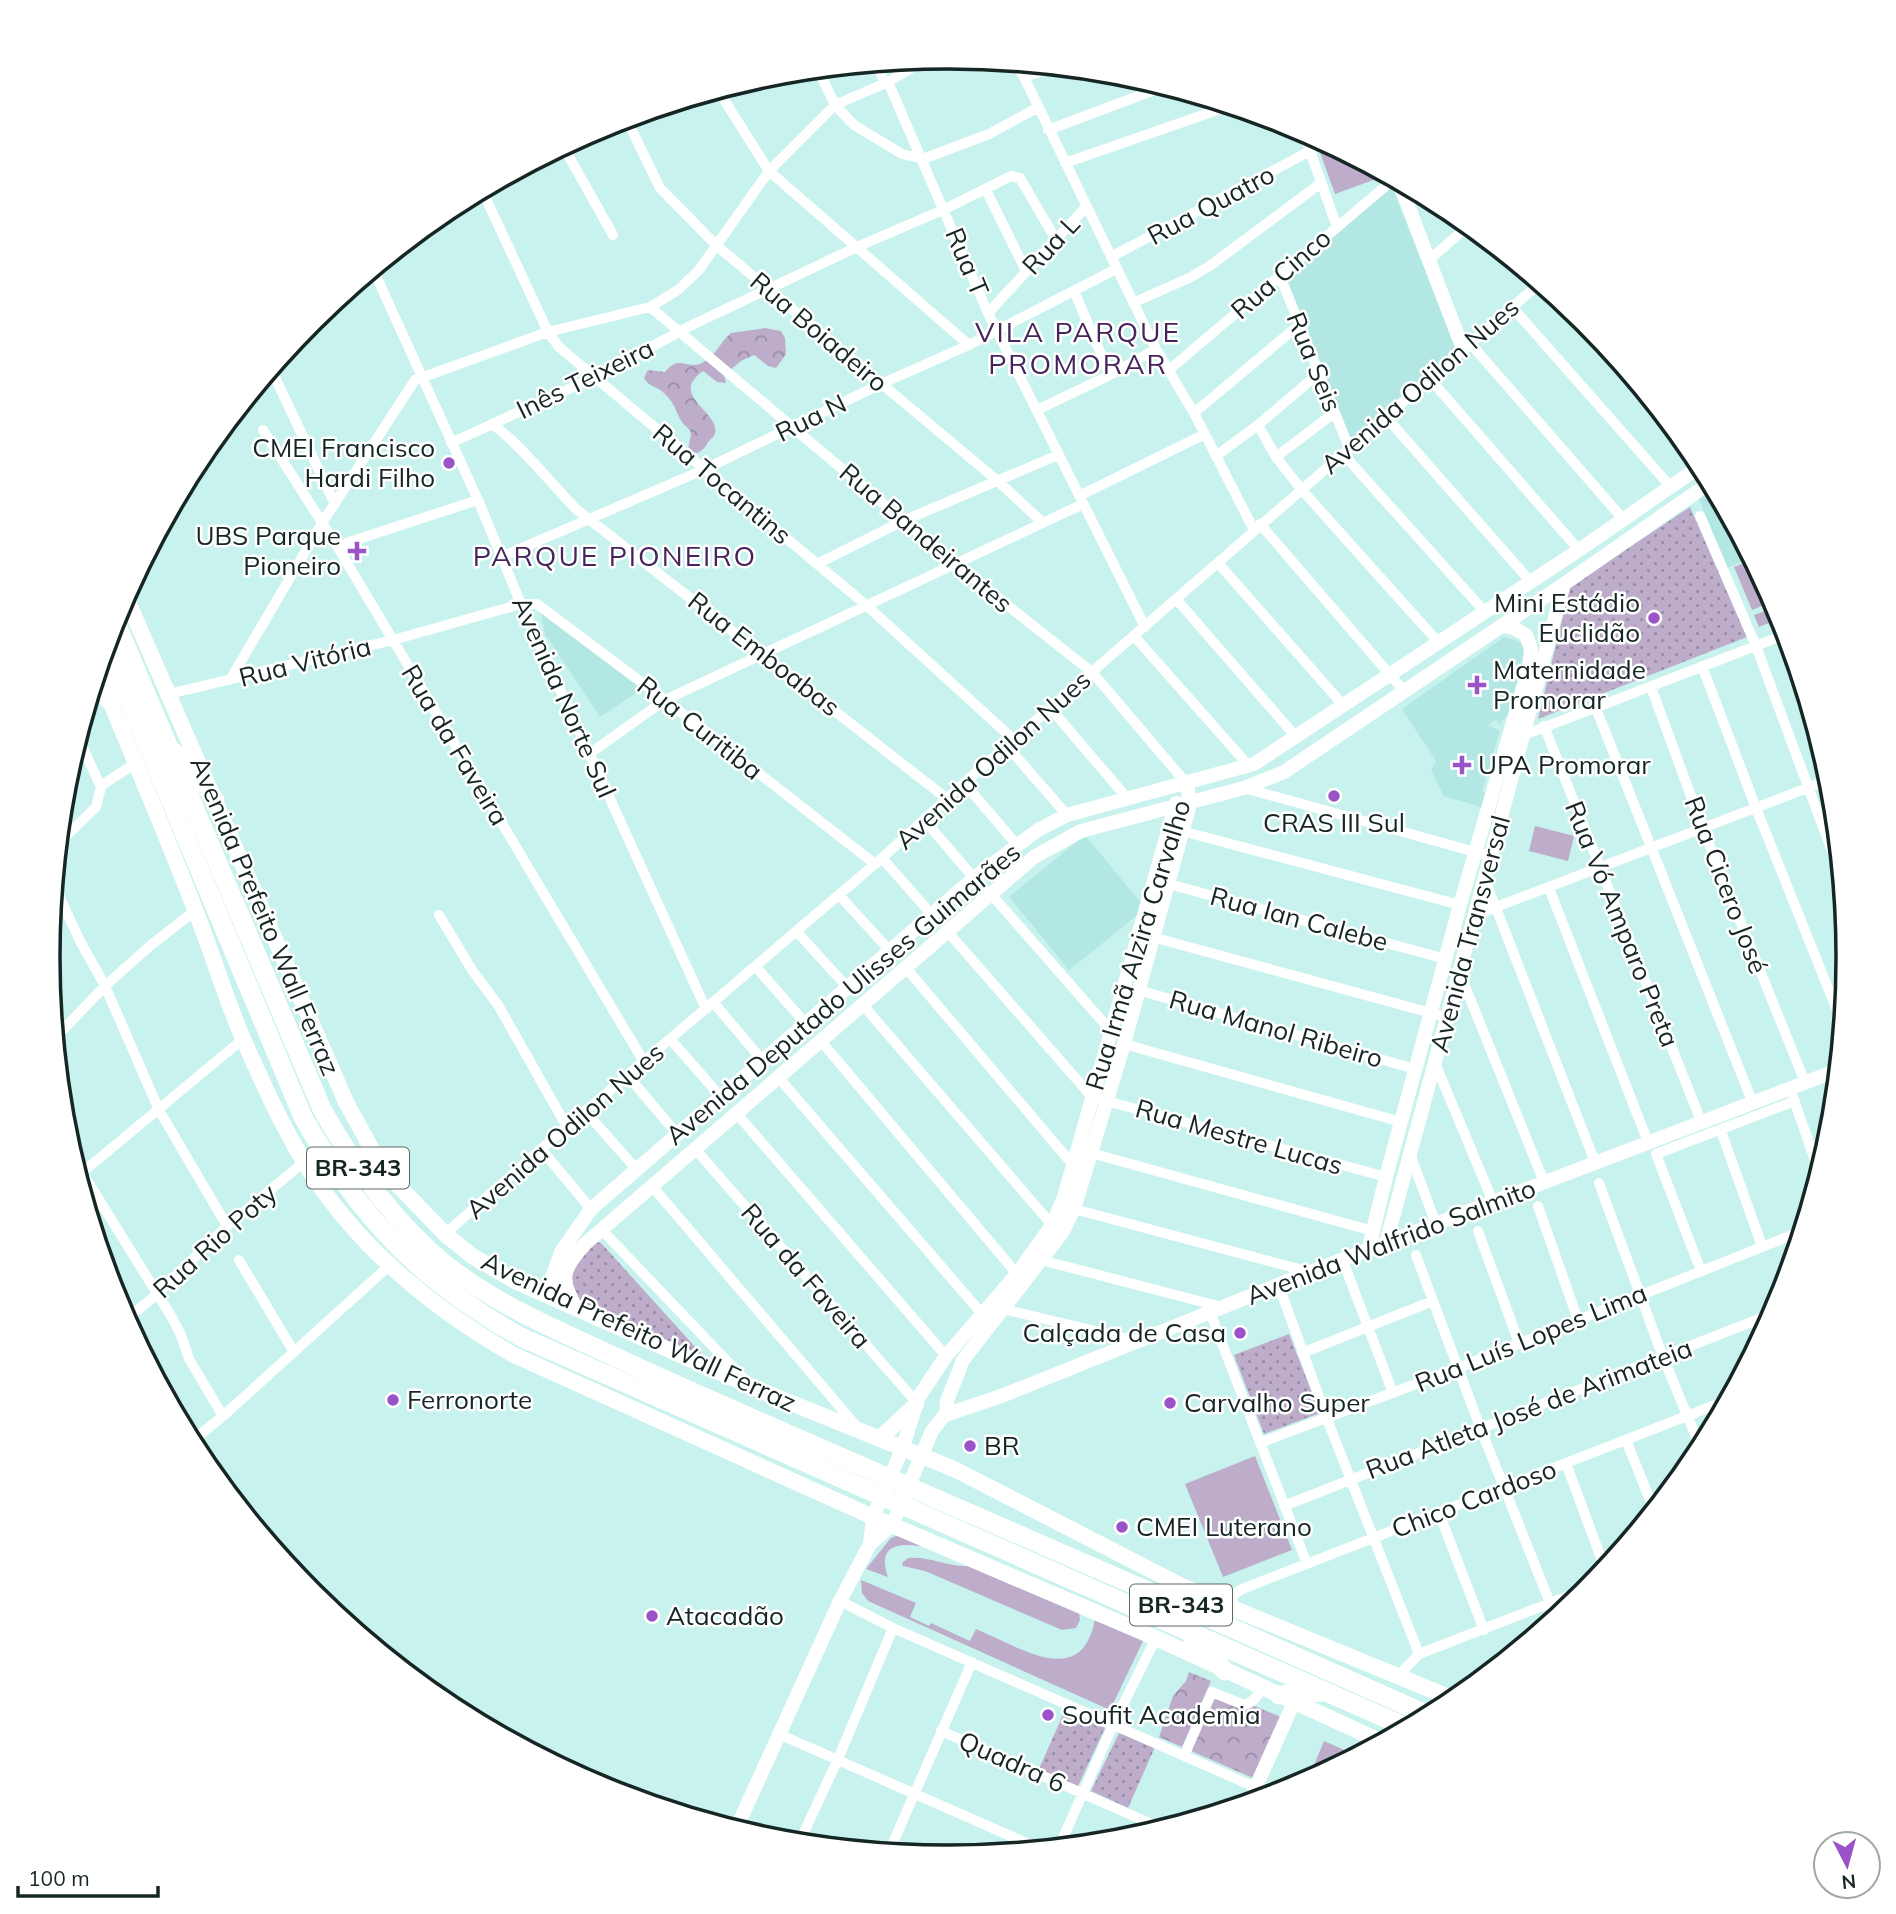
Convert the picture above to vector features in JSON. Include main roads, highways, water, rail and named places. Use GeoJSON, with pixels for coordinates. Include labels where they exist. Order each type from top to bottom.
{"type":"FeatureCollection","features":[{"type":"Feature","properties":{"kind":"highway","name":"Avenida Prefeito Wall Ferraz"},"geometry":{"type":"LineString","coordinates":[[121,634],[322,1110],[357,1166],[387,1205],[445,1264],[532,1319],[666,1381],[870,1469],[926,1506],[1185,1629],[1397,1723]]}},
{"type":"Feature","properties":{"kind":"highway","name":"Avenida Prefeito Wall Ferraz"},"geometry":{"type":"LineString","coordinates":[[107,671],[303,1117],[341,1180],[371,1218],[430,1278],[490,1320],[523,1338],[858,1487],[926,1506],[1122,1578],[1418,1711]]}},
{"type":"Feature","properties":{"kind":"highway"},"geometry":{"type":"LineString","coordinates":[[107,671],[109,700]]}},
{"type":"Feature","properties":{"kind":"highway"},"geometry":{"type":"LineString","coordinates":[[169,748],[198,775],[215,800]]}},
{"type":"Feature","properties":{"kind":"highway"},"geometry":{"type":"LineString","coordinates":[[1185,1629],[1225,1671]]}},
{"type":"Feature","properties":{"kind":"highway"},"geometry":{"type":"LineString","coordinates":[[1278,1695],[1326,1692]]}},
{"type":"Feature","properties":{"kind":"main road","name":"Avenida Prefeito Wall Ferraz"},"geometry":{"type":"LineString","coordinates":[[131,608],[324,1053],[364,1138],[391,1178],[445,1234],[472,1256],[540,1293],[751,1386],[922,1455],[1009,1496],[1178,1584],[1444,1695]]}},
{"type":"Feature","properties":{"kind":"main road"},"geometry":{"type":"LineString","coordinates":[[109,700],[195,911],[243,1039],[287,1132],[304,1162],[342,1213],[390,1265],[430,1301],[514,1355],[873,1517],[1156,1638],[1372,1737]]}},
{"type":"Feature","properties":{"kind":"main road"},"geometry":{"type":"LineString","coordinates":[[879,1439],[917,1402]]}},
{"type":"Feature","properties":{"kind":"place","name":"CMEI Francisco Hardi Filho"},"geometry":{"type":"Point","coordinates":[449,463]}},
{"type":"Feature","properties":{"kind":"place","name":"UBS Parque Pioneiro"},"geometry":{"type":"Point","coordinates":[357,551]}},
{"type":"Feature","properties":{"kind":"place","name":"Mini Estádio Euclidão"},"geometry":{"type":"Point","coordinates":[1654,618]}},
{"type":"Feature","properties":{"kind":"place","name":"Maternidade Promorar"},"geometry":{"type":"Point","coordinates":[1477,685]}},
{"type":"Feature","properties":{"kind":"place","name":"UPA Promorar"},"geometry":{"type":"Point","coordinates":[1462,765]}},
{"type":"Feature","properties":{"kind":"place","name":"CRAS III Sul"},"geometry":{"type":"Point","coordinates":[1334,796]}},
{"type":"Feature","properties":{"kind":"place","name":"Calçada de Casa"},"geometry":{"type":"Point","coordinates":[1240,1333]}},
{"type":"Feature","properties":{"kind":"place","name":"Ferronorte"},"geometry":{"type":"Point","coordinates":[393,1400]}},
{"type":"Feature","properties":{"kind":"place","name":"Carvalho Super"},"geometry":{"type":"Point","coordinates":[1170,1403]}},
{"type":"Feature","properties":{"kind":"place","name":"BR"},"geometry":{"type":"Point","coordinates":[970,1446]}},
{"type":"Feature","properties":{"kind":"place","name":"CMEI Luterano"},"geometry":{"type":"Point","coordinates":[1122,1527]}},
{"type":"Feature","properties":{"kind":"place","name":"Atacadão"},"geometry":{"type":"Point","coordinates":[652,1616]}},
{"type":"Feature","properties":{"kind":"place","name":"Soufit Academia"},"geometry":{"type":"Point","coordinates":[1048,1715]}},
{"type":"Feature","properties":{"kind":"district","name":"VILA PARQUE PROMORAR"},"geometry":{"type":"Point","coordinates":[1078,348]}},
{"type":"Feature","properties":{"kind":"district","name":"PARQUE PIONEIRO"},"geometry":{"type":"Point","coordinates":[615,556]}}]}
